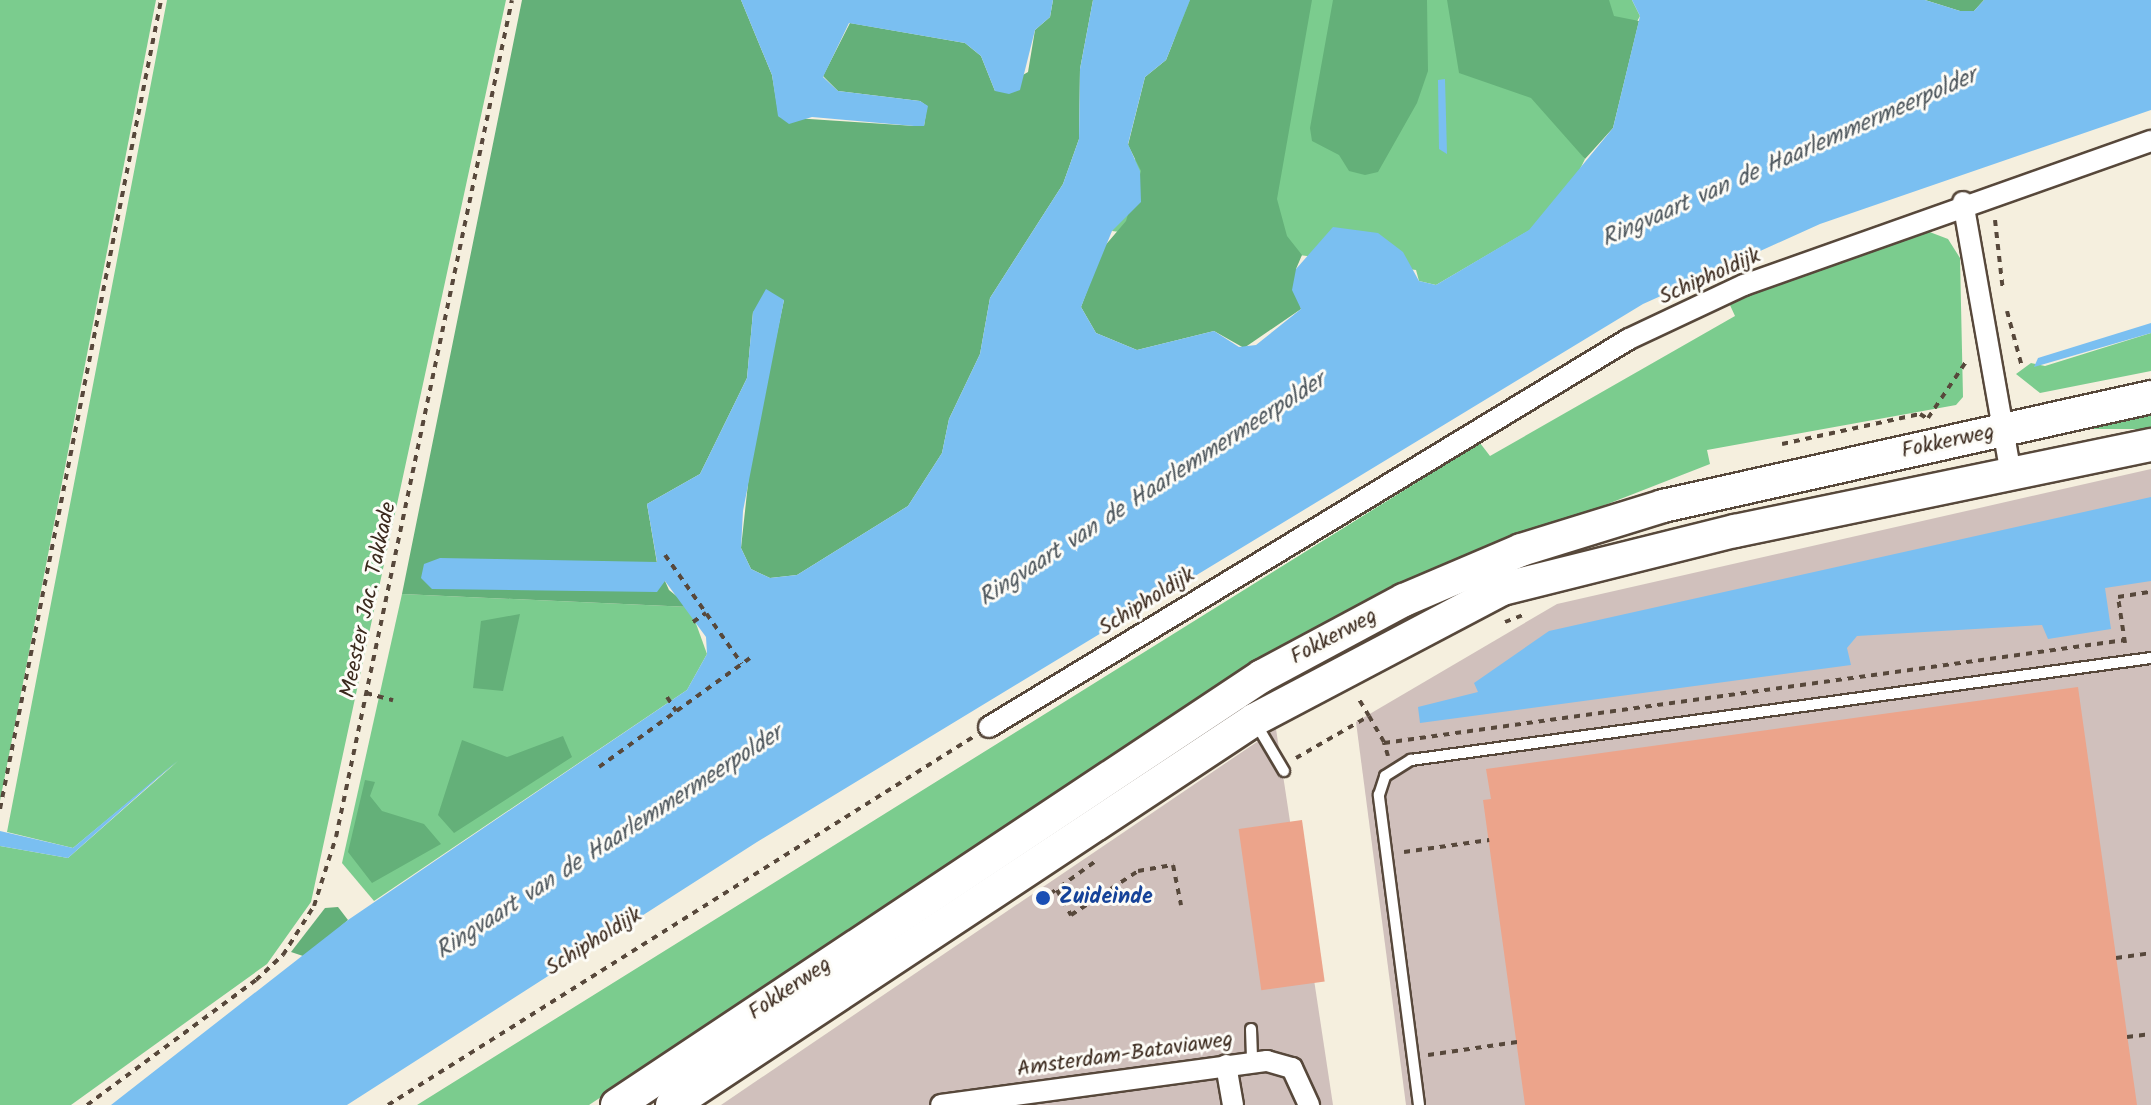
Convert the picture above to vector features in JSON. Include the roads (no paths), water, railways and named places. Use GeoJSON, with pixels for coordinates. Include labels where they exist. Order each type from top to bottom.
{"type":"FeatureCollection","features":[{"type":"Feature","properties":{"kind":"main road","name":"Fokkerweg"},"geometry":{"type":"LineString","coordinates":[[617,1105],[1344,629],[1521,550],[1648,510],[2151,397]]}},
{"type":"Feature","properties":{"kind":"main road","name":"Fokkerweg"},"geometry":{"type":"LineString","coordinates":[[672,1105],[1254,720],[1502,589],[1735,531],[2151,445]]}},
{"type":"Feature","properties":{"kind":"street","name":"Schipholdijk"},"geometry":{"type":"LineString","coordinates":[[989,727],[1629,339],[1744,285],[1963,202],[2151,141]]}},
{"type":"Feature","properties":{"kind":"street"},"geometry":{"type":"LineString","coordinates":[[1963,202],[2011,475]]}},
{"type":"Feature","properties":{"kind":"street","name":"Amsterdam-Bataviaweg"},"geometry":{"type":"LineString","coordinates":[[941,1105],[1252,1062],[1292,1068],[1307,1096]]}},
{"type":"Feature","properties":{"kind":"street"},"geometry":{"type":"LineString","coordinates":[[1226,1065],[1233,1105]]}},
{"type":"Feature","properties":{"kind":"lane"},"geometry":{"type":"LineString","coordinates":[[1419,1105],[1379,795],[1393,771],[1411,760],[2151,658]]}},
{"type":"Feature","properties":{"kind":"lane"},"geometry":{"type":"LineString","coordinates":[[1254,720],[1284,771]]}},
{"type":"Feature","properties":{"kind":"lane"},"geometry":{"type":"LineString","coordinates":[[1251,1029],[1252,1062]]}},
{"type":"Feature","properties":{"kind":"water"},"geometry":{"type":"Polygon","coordinates":[[[741,0],[1053,0],[1050,17],[1035,30],[1020,90],[1009,94],[995,91],[981,56],[965,43],[849,23],[823,77],[838,91],[920,101],[928,106],[924,126],[914,126],[812,117],[789,124],[778,116],[772,75],[741,0]]]}},
{"type":"Feature","properties":{"kind":"water","name":"Ringvaart van de Haarlemmermeerpolder"},"geometry":{"type":"Polygon","coordinates":[[[1093,0],[1190,0],[1166,60],[1145,77],[1128,144],[1140,171],[1141,202],[1112,231],[1081,307],[1096,333],[1137,350],[1214,331],[1239,347],[1256,345],[1301,309],[1292,290],[1296,269],[1333,227],[1378,233],[1403,252],[1419,281],[1436,285],[1529,230],[1613,128],[1640,16],[1632,0],[1925,0],[1960,11],[1974,11],[1984,0],[2151,0],[2151,110],[1820,224],[1643,304],[757,842],[347,1105],[111,1105],[348,920],[687,690],[707,654],[706,637],[665,581],[657,592],[432,589],[421,578],[424,564],[440,558],[657,562],[647,504],[700,474],[747,378],[753,312],[766,289],[784,300],[743,511],[741,548],[751,569],[770,578],[797,575],[908,506],[942,453],[949,419],[980,354],[990,298],[1063,184],[1079,139],[1080,69],[1093,0]]]}},
{"type":"Feature","properties":{"kind":"water"},"geometry":{"type":"Polygon","coordinates":[[[1445,79],[1447,154],[1439,149],[1438,80],[1445,79]]]}},
{"type":"Feature","properties":{"kind":"water"},"geometry":{"type":"Polygon","coordinates":[[[2151,323],[2151,333],[2034,367],[2038,358],[2151,323]]]}},
{"type":"Feature","properties":{"kind":"water"},"geometry":{"type":"Polygon","coordinates":[[[2151,497],[2151,581],[2105,588],[2111,629],[2048,639],[2042,625],[1857,636],[1847,648],[1851,665],[1420,723],[1418,707],[1478,692],[1474,683],[1549,631],[2151,497]]]}},
{"type":"Feature","properties":{"kind":"water"},"geometry":{"type":"Polygon","coordinates":[[[178,760],[68,858],[0,846],[0,831],[73,848],[178,760]]]}},
{"type":"Feature","properties":{"kind":"place","name":"Zuideinde"},"geometry":{"type":"Point","coordinates":[1043,898]}}]}
